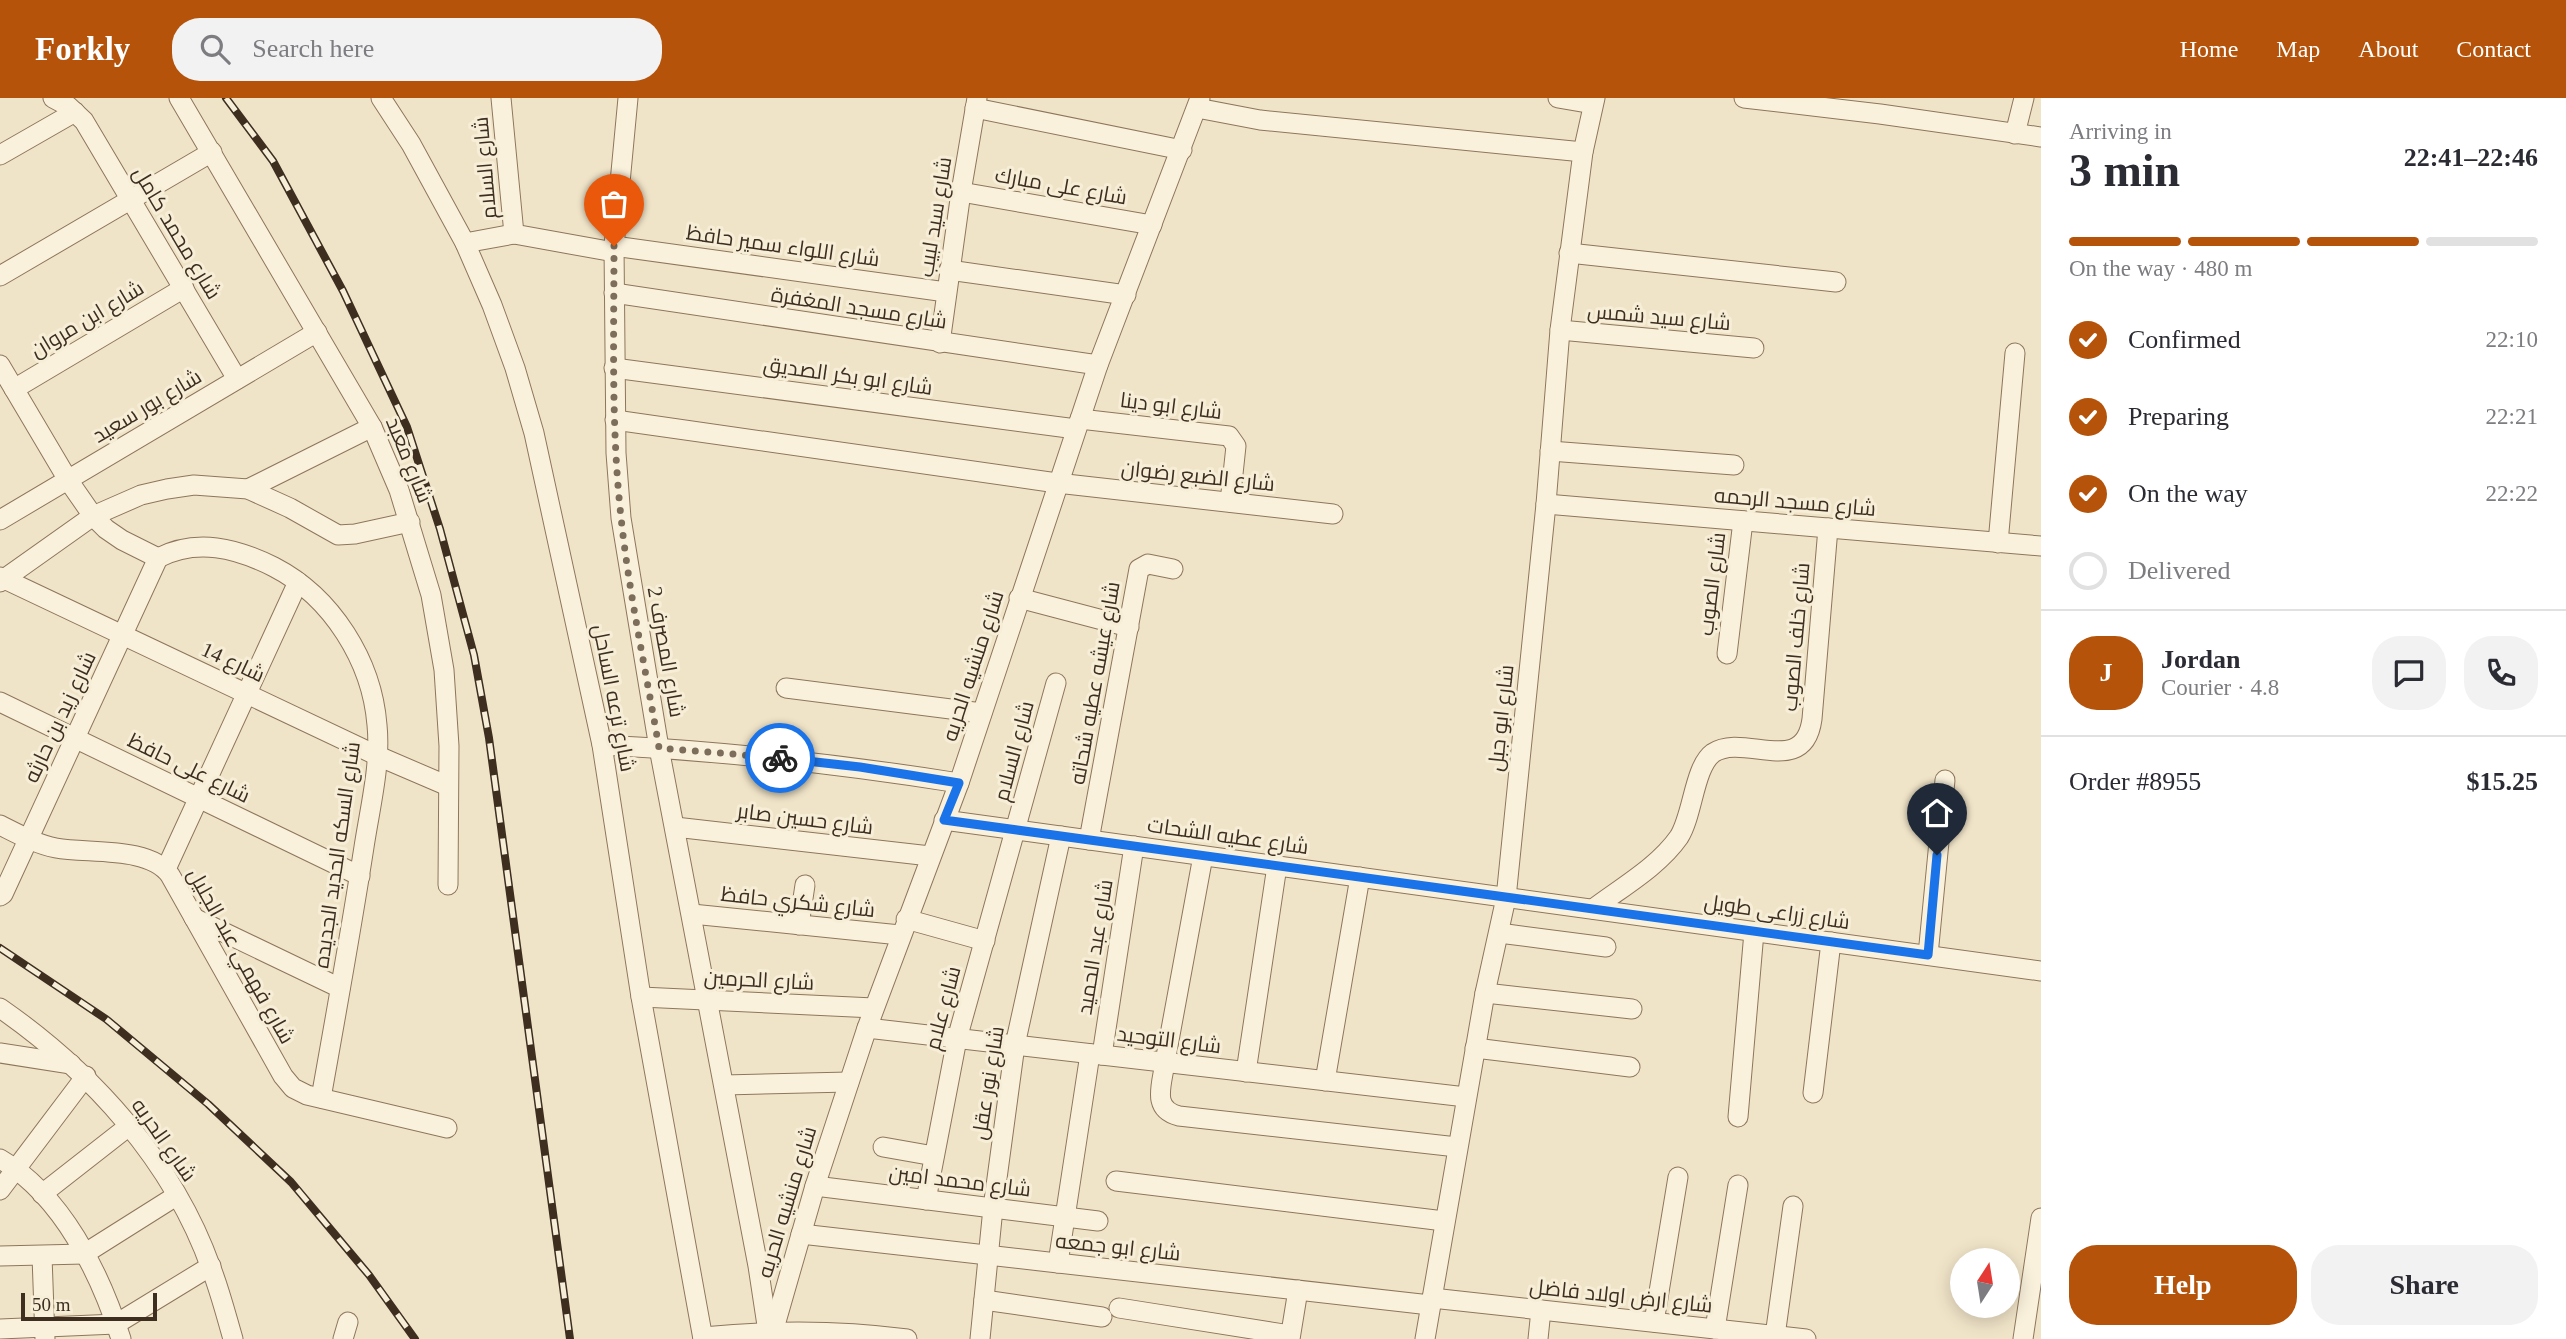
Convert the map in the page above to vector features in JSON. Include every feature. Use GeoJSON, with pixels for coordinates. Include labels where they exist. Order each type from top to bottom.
{"type":"FeatureCollection","features":[{"type":"Feature","properties":{"kind":"street"},"geometry":{"type":"LineString","coordinates":[[0,155],[75,112],[53,98]]}},
{"type":"Feature","properties":{"kind":"street","name":"شارع معبد"},"geometry":{"type":"LineString","coordinates":[[179,98],[372,427],[387,458],[410,522],[431,595],[442,657],[447,708],[448,885]]}},
{"type":"Feature","properties":{"kind":"street","name":"شارع ترعه الساحل"},"geometry":{"type":"LineString","coordinates":[[382,98],[411,144],[465,243],[515,368],[534,433],[602,745],[641,997],[703,1338]]}},
{"type":"Feature","properties":{"kind":"street","name":"شارع السلام"},"geometry":{"type":"LineString","coordinates":[[501,98],[514,234]]}},
{"type":"Feature","properties":{"kind":"street","name":"شارع المصرف 2"},"geometry":{"type":"LineString","coordinates":[[628,98],[614,249],[615,420],[625,551],[659,748],[770,1332]]}},
{"type":"Feature","properties":{"kind":"street"},"geometry":{"type":"LineString","coordinates":[[1558,98],[1594,101]]}},
{"type":"Feature","properties":{"kind":"street"},"geometry":{"type":"LineString","coordinates":[[1744,98],[1881,106],[2041,138]]}},
{"type":"Feature","properties":{"kind":"street"},"geometry":{"type":"LineString","coordinates":[[2015,134],[2024,98]]}},
{"type":"Feature","properties":{"kind":"street","name":"شارع ابو جبل"},"geometry":{"type":"LineString","coordinates":[[1425,1339],[1485,993],[1506,898],[1546,504],[1560,330],[1583,152],[1594,101]]}},
{"type":"Feature","properties":{"kind":"street"},"geometry":{"type":"LineString","coordinates":[[976,103],[1182,150]]}},
{"type":"Feature","properties":{"kind":"street","name":"شارع سيد لبيب"},"geometry":{"type":"LineString","coordinates":[[940,343],[976,103]]}},
{"type":"Feature","properties":{"kind":"street"},"geometry":{"type":"LineString","coordinates":[[1198,103],[1260,120],[1583,152]]}},
{"type":"Feature","properties":{"kind":"street","name":"شارع منشيه الحريه"},"geometry":{"type":"LineString","coordinates":[[770,1332],[867,1028],[959,783],[1098,365],[1198,103]]}},
{"type":"Feature","properties":{"kind":"street","name":"شارع محمد كامل"},"geometry":{"type":"LineString","coordinates":[[75,112],[131,200],[237,379]]}},
{"type":"Feature","properties":{"kind":"street"},"geometry":{"type":"LineString","coordinates":[[0,276],[212,152]]}},
{"type":"Feature","properties":{"kind":"street","name":"شارع على مبارك"},"geometry":{"type":"LineString","coordinates":[[961,192],[1153,225]]}},
{"type":"Feature","properties":{"kind":"street"},"geometry":{"type":"LineString","coordinates":[[465,243],[514,234]]}},
{"type":"Feature","properties":{"kind":"street","name":"شارع اللواء سمير حافظ"},"geometry":{"type":"LineString","coordinates":[[514,234],[946,292]]}},
{"type":"Feature","properties":{"kind":"street"},"geometry":{"type":"LineString","coordinates":[[1569,253],[1836,282]]}},
{"type":"Feature","properties":{"kind":"street"},"geometry":{"type":"LineString","coordinates":[[949,270],[1126,295]]}},
{"type":"Feature","properties":{"kind":"street","name":"شارع ابن مروان"},"geometry":{"type":"LineString","coordinates":[[14,389],[184,288]]}},
{"type":"Feature","properties":{"kind":"street","name":"شارع مسجد المغفرة"},"geometry":{"type":"LineString","coordinates":[[614,293],[1098,365]]}},
{"type":"Feature","properties":{"kind":"street","name":"شارع سيد شمس"},"geometry":{"type":"LineString","coordinates":[[1560,330],[1754,348]]}},
{"type":"Feature","properties":{"kind":"street","name":"شارع بور سعيد"},"geometry":{"type":"LineString","coordinates":[[0,520],[317,332]]}},
{"type":"Feature","properties":{"kind":"street"},"geometry":{"type":"LineString","coordinates":[[1998,543],[2015,353]]}},
{"type":"Feature","properties":{"kind":"street"},"geometry":{"type":"LineString","coordinates":[[0,366],[68,480],[93,516],[122,540],[158,558]]}},
{"type":"Feature","properties":{"kind":"street","name":"شارع ابو بكر الصديق"},"geometry":{"type":"LineString","coordinates":[[614,368],[1078,424]]}},
{"type":"Feature","properties":{"kind":"street","name":"شارع الضبع رضوان"},"geometry":{"type":"LineString","coordinates":[[615,420],[1057,483],[1333,514]]}},
{"type":"Feature","properties":{"kind":"street","name":"شارع ابو دينا"},"geometry":{"type":"LineString","coordinates":[[1078,424],[1229,436],[1236,446],[1230,502]]}},
{"type":"Feature","properties":{"kind":"street"},"geometry":{"type":"LineString","coordinates":[[248,489],[372,427]]}},
{"type":"Feature","properties":{"kind":"street"},"geometry":{"type":"LineString","coordinates":[[1550,452],[1734,466]]}},
{"type":"Feature","properties":{"kind":"street"},"geometry":{"type":"LineString","coordinates":[[1,580],[93,516],[141,495],[194,485],[248,489],[290,508],[338,535],[410,522]]}},
{"type":"Feature","properties":{"kind":"street","name":"شارع مسجد الرحمه"},"geometry":{"type":"LineString","coordinates":[[1546,504],[2041,546]]}},
{"type":"Feature","properties":{"kind":"street","name":"شارع الصوب"},"geometry":{"type":"LineString","coordinates":[[1727,654],[1744,521]]}},
{"type":"Feature","properties":{"kind":"street","name":"شارع خلف الصوب"},"geometry":{"type":"LineString","coordinates":[[1592,909],[1661,858],[1672,846],[1688,819],[1704,764],[1711,755],[1722,749],[1733,748],[1780,752],[1791,750],[1807,737],[1812,719],[1828,528]]}},
{"type":"Feature","properties":{"kind":"street","name":"شارع السكه الحديد الجديده"},"geometry":{"type":"LineString","coordinates":[[158,558],[172,550],[206,545],[262,562],[298,582],[336,620],[363,667],[372,695],[378,756],[321,1098]]}},
{"type":"Feature","properties":{"kind":"street","name":"شارع زيد بن حارثه"},"geometry":{"type":"LineString","coordinates":[[1,895],[158,558]]}},
{"type":"Feature","properties":{"kind":"street","name":"شارع عيشه عطيه شحاته"},"geometry":{"type":"LineString","coordinates":[[1088,840],[1139,569],[1148,564],[1173,569]]}},
{"type":"Feature","properties":{"kind":"street","name":"شارع 14"},"geometry":{"type":"LineString","coordinates":[[1,580],[448,786]]}},
{"type":"Feature","properties":{"kind":"street"},"geometry":{"type":"LineString","coordinates":[[166,869],[298,582]]}},
{"type":"Feature","properties":{"kind":"street"},"geometry":{"type":"LineString","coordinates":[[1019,598],[1129,627]]}},
{"type":"Feature","properties":{"kind":"street","name":"شارع السلام"},"geometry":{"type":"LineString","coordinates":[[1016,831],[1056,683]]}},
{"type":"Feature","properties":{"kind":"street"},"geometry":{"type":"LineString","coordinates":[[786,688],[982,713]]}},
{"type":"Feature","properties":{"kind":"street","name":"شارع على حافظ"},"geometry":{"type":"LineString","coordinates":[[0,702],[360,876]]}},
{"type":"Feature","properties":{"kind":"street"},"geometry":{"type":"LineString","coordinates":[[602,745],[772,757],[860,767],[959,783]]}},
{"type":"Feature","properties":{"kind":"street"},"geometry":{"type":"LineString","coordinates":[[1928,955],[1945,780]]}},
{"type":"Feature","properties":{"kind":"street","name":"شارع عطيه الشحات"},"geometry":{"type":"LineString","coordinates":[[944,820],[1506,898]]}},
{"type":"Feature","properties":{"kind":"street","name":"شارع فهمي عبد الجليل"},"geometry":{"type":"LineString","coordinates":[[0,825],[29,839],[70,850],[149,858],[166,869],[287,1083],[300,1093],[447,1128]]}},
{"type":"Feature","properties":{"kind":"street","name":"شارع حسين صابر"},"geometry":{"type":"LineString","coordinates":[[675,827],[930,856]]}},
{"type":"Feature","properties":{"kind":"street","name":"شارع علام"},"geometry":{"type":"LineString","coordinates":[[926,1200],[957,1039],[1016,831]]}},
{"type":"Feature","properties":{"kind":"street","name":"شارع نور عقل"},"geometry":{"type":"LineString","coordinates":[[980,1339],[993,1208],[1015,1045],[1061,836]]}},
{"type":"Feature","properties":{"kind":"street","name":"شارع عبد الحميد"},"geometry":{"type":"LineString","coordinates":[[1058,1263],[1133,846]]}},
{"type":"Feature","properties":{"kind":"street"},"geometry":{"type":"LineString","coordinates":[[1203,856],[1165,1062],[1160,1096],[1162,1108],[1168,1114],[1457,1147]]}},
{"type":"Feature","properties":{"kind":"street"},"geometry":{"type":"LineString","coordinates":[[1246,1072],[1277,866]]}},
{"type":"Feature","properties":{"kind":"street"},"geometry":{"type":"LineString","coordinates":[[1325,1081],[1360,877]]}},
{"type":"Feature","properties":{"kind":"street"},"geometry":{"type":"LineString","coordinates":[[799,925],[805,885]]}},
{"type":"Feature","properties":{"kind":"street","name":"شارع زراعى طويل"},"geometry":{"type":"LineString","coordinates":[[1506,898],[2041,971]]}},
{"type":"Feature","properties":{"kind":"street","name":"شارع شكري حافظ"},"geometry":{"type":"LineString","coordinates":[[692,914],[799,925],[903,927],[985,941]]}},
{"type":"Feature","properties":{"kind":"street"},"geometry":{"type":"LineString","coordinates":[[194,918],[340,988]]}},
{"type":"Feature","properties":{"kind":"street"},"geometry":{"type":"LineString","coordinates":[[1738,1117],[1754,932]]}},
{"type":"Feature","properties":{"kind":"street"},"geometry":{"type":"LineString","coordinates":[[1499,933],[1605,947]]}},
{"type":"Feature","properties":{"kind":"street"},"geometry":{"type":"LineString","coordinates":[[1813,1093],[1831,942]]}},
{"type":"Feature","properties":{"kind":"street"},"geometry":{"type":"LineString","coordinates":[[1485,993],[1632,1009]]}},
{"type":"Feature","properties":{"kind":"street","name":"شارع الحرمين"},"geometry":{"type":"LineString","coordinates":[[641,997],[874,1008]]}},
{"type":"Feature","properties":{"kind":"street","name":"شارع الحريه"},"geometry":{"type":"LineString","coordinates":[[0,1008],[29,1028],[79,1070],[129,1126],[176,1196],[211,1266],[233,1339]]}},
{"type":"Feature","properties":{"kind":"street","name":"شارع التوحيد"},"geometry":{"type":"LineString","coordinates":[[867,1028],[1466,1097]]}},
{"type":"Feature","properties":{"kind":"street"},"geometry":{"type":"LineString","coordinates":[[1475,1048],[1630,1067]]}},
{"type":"Feature","properties":{"kind":"street"},"geometry":{"type":"LineString","coordinates":[[0,1052],[79,1070],[8,1164],[0,1190]]}},
{"type":"Feature","properties":{"kind":"street"},"geometry":{"type":"LineString","coordinates":[[724,1085],[849,1082]]}},
{"type":"Feature","properties":{"kind":"street"},"geometry":{"type":"LineString","coordinates":[[42,1194],[129,1126]]}},
{"type":"Feature","properties":{"kind":"street"},"geometry":{"type":"LineString","coordinates":[[883,1147],[934,1156]]}},
{"type":"Feature","properties":{"kind":"street"},"geometry":{"type":"LineString","coordinates":[[8,1164],[42,1194],[65,1222],[84,1254],[119,1332]]}},
{"type":"Feature","properties":{"kind":"street"},"geometry":{"type":"LineString","coordinates":[[1654,1322],[1678,1177]]}},
{"type":"Feature","properties":{"kind":"street"},"geometry":{"type":"LineString","coordinates":[[1116,1181],[1444,1221]]}},
{"type":"Feature","properties":{"kind":"street","name":"شارع محمد امين"},"geometry":{"type":"LineString","coordinates":[[816,1185],[1098,1222]]}},
{"type":"Feature","properties":{"kind":"street"},"geometry":{"type":"LineString","coordinates":[[1715,1329],[1738,1185]]}},
{"type":"Feature","properties":{"kind":"street"},"geometry":{"type":"LineString","coordinates":[[0,1256],[84,1254],[176,1196]]}},
{"type":"Feature","properties":{"kind":"street"},"geometry":{"type":"LineString","coordinates":[[1770,1336],[1793,1206]]}},
{"type":"Feature","properties":{"kind":"street"},"geometry":{"type":"LineString","coordinates":[[2023,1339],[2041,1218]]}},
{"type":"Feature","properties":{"kind":"street","name":"شارع ابو جمعه"},"geometry":{"type":"LineString","coordinates":[[801,1234],[1298,1290],[1431,1302]]}},
{"type":"Feature","properties":{"kind":"street"},"geometry":{"type":"LineString","coordinates":[[42,1256],[44,1333]]}},
{"type":"Feature","properties":{"kind":"street"},"geometry":{"type":"LineString","coordinates":[[0,1329],[44,1333],[119,1332],[211,1266]]}},
{"type":"Feature","properties":{"kind":"street"},"geometry":{"type":"LineString","coordinates":[[984,1300],[1111,1313],[1290,1337],[1298,1290]]}},
{"type":"Feature","properties":{"kind":"street","name":"شارع ارض اولاد فاضل"},"geometry":{"type":"LineString","coordinates":[[1431,1302],[1541,1310],[1628,1329],[1654,1322],[1692,1333],[1715,1329],[1806,1339]]}},
{"type":"Feature","properties":{"kind":"street"},"geometry":{"type":"LineString","coordinates":[[1538,1339],[1541,1310]]}},
{"type":"Feature","properties":{"kind":"street"},"geometry":{"type":"LineString","coordinates":[[703,1338],[770,1332],[847,1333],[907,1339]]}},
{"type":"Feature","properties":{"kind":"railway"},"geometry":{"type":"LineString","coordinates":[[226,98],[273,161],[343,291],[407,427],[440,529],[474,655],[489,738],[570,1339]]}},
{"type":"Feature","properties":{"kind":"railway"},"geometry":{"type":"LineString","coordinates":[[0,948],[106,1019],[208,1104],[291,1182],[369,1275],[415,1339]]}},
{"type":"Feature","properties":{"kind":"way so far"},"geometry":{"type":"LineString","coordinates":[[614,246],[615,420],[619,502],[659,748],[780,758]]}},
{"type":"Feature","properties":{"kind":"route"},"geometry":{"type":"LineString","coordinates":[[780,758],[860,767],[959,783],[944,820],[1928,955],[1937,855]]}}]}
